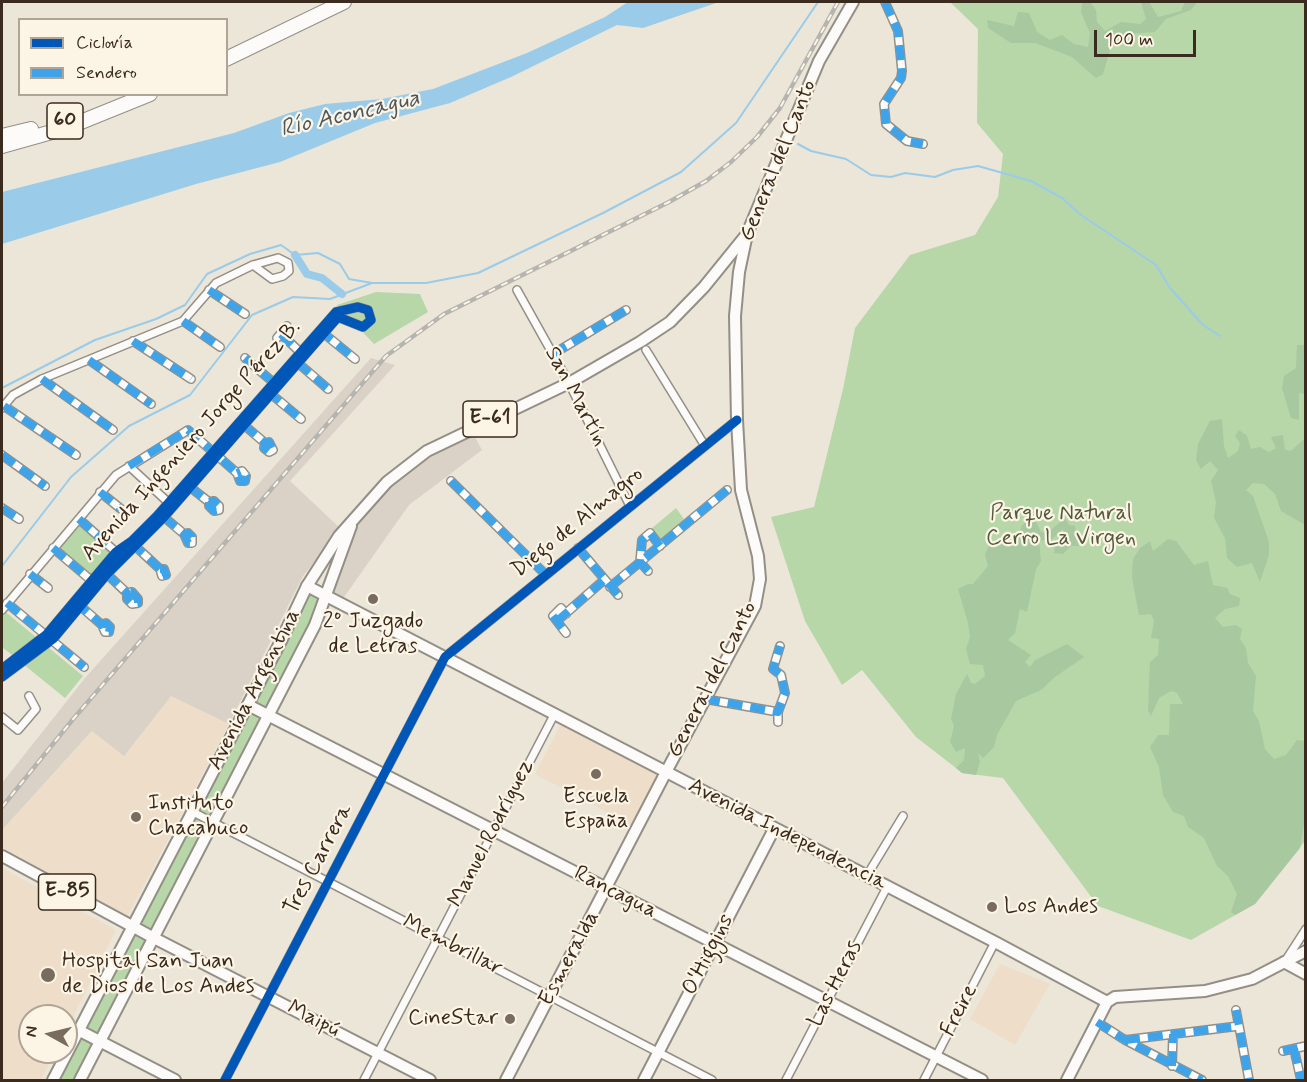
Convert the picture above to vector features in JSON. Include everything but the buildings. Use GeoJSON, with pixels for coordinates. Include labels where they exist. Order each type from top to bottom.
{"type":"FeatureCollection","features":[{"type":"Feature","properties":{"kind":"highway"},"geometry":{"type":"LineString","coordinates":[[228,58],[344,2]]}},
{"type":"Feature","properties":{"kind":"highway","name":"60"},"geometry":{"type":"LineString","coordinates":[[2,146],[66,128],[145,96]]}},
{"type":"Feature","properties":{"kind":"highway","name":"60"},"geometry":{"type":"LineString","coordinates":[[2,136],[129,103]]}},
{"type":"Feature","properties":{"kind":"main road","name":"General del Canto"},"geometry":{"type":"LineString","coordinates":[[666,772],[755,606],[760,579],[758,556],[741,490],[736,420],[735,316],[739,272],[747,234],[819,61],[853,2]]}},
{"type":"Feature","properties":{"kind":"main road","name":"E-61"},"geometry":{"type":"LineString","coordinates":[[307,586],[355,518],[387,482],[427,451],[569,383],[670,322],[704,287],[747,234]]}},
{"type":"Feature","properties":{"kind":"main road","name":"E-61"},"geometry":{"type":"LineString","coordinates":[[327,597],[355,518]]}},
{"type":"Feature","properties":{"kind":"main road","name":"Avenida Independencia"},"geometry":{"type":"LineString","coordinates":[[307,586],[1107,1002]]}},
{"type":"Feature","properties":{"kind":"main road","name":"Avenida Argentina"},"geometry":{"type":"LineString","coordinates":[[53,1080],[193,812],[307,586]]}},
{"type":"Feature","properties":{"kind":"main road","name":"Avenida Argentina"},"geometry":{"type":"LineString","coordinates":[[80,1080],[215,823],[327,597]]}},
{"type":"Feature","properties":{"kind":"main road","name":"Rancagua"},"geometry":{"type":"LineString","coordinates":[[248,705],[982,1080]]}},
{"type":"Feature","properties":{"kind":"main road","name":"Esmeralda"},"geometry":{"type":"LineString","coordinates":[[506,1080],[666,772]]}},
{"type":"Feature","properties":{"kind":"main road","name":"O'Higgins"},"geometry":{"type":"LineString","coordinates":[[644,1080],[774,829]]}},
{"type":"Feature","properties":{"kind":"main road","name":"E-85"},"geometry":{"type":"LineString","coordinates":[[2,856],[133,927]]}},
{"type":"Feature","properties":{"kind":"main road","name":"Maipú"},"geometry":{"type":"LineString","coordinates":[[133,927],[429,1080]]}},
{"type":"Feature","properties":{"kind":"main road"},"geometry":{"type":"LineString","coordinates":[[1067,1080],[1107,1002],[1115,998],[1205,990],[1252,979],[1305,951]]}},
{"type":"Feature","properties":{"kind":"main road"},"geometry":{"type":"LineString","coordinates":[[1284,962],[1305,974]]}},
{"type":"Feature","properties":{"kind":"main road"},"geometry":{"type":"LineString","coordinates":[[80,1031],[175,1080]]}},
{"type":"Feature","properties":{"kind":"street"},"geometry":{"type":"LineString","coordinates":[[885,2],[898,31],[902,70],[901,78],[884,104],[886,124],[907,141],[923,144]]}},
{"type":"Feature","properties":{"kind":"street"},"geometry":{"type":"LineString","coordinates":[[76,455],[3,407],[14,395],[42,379],[183,321],[216,283],[253,265],[278,258],[288,263],[289,271],[283,276],[272,279],[253,265]]}},
{"type":"Feature","properties":{"kind":"street"},"geometry":{"type":"LineString","coordinates":[[209,290],[245,314]]}},
{"type":"Feature","properties":{"kind":"street","name":"San Martín"},"geometry":{"type":"LineString","coordinates":[[517,290],[569,383],[630,506]]}},
{"type":"Feature","properties":{"kind":"street","name":"Avenida Ingeniero Jorge Pérez B."},"geometry":{"type":"LineString","coordinates":[[3,672],[50,637],[78,603],[107,574],[133,544],[171,504],[215,454],[300,352],[322,331],[338,317],[363,327],[371,320],[371,315],[364,307],[339,311],[322,331],[298,363],[244,425],[215,454],[190,487],[171,504],[164,518],[133,544],[116,552],[92,581],[78,603]]}},
{"type":"Feature","properties":{"kind":"street"},"geometry":{"type":"LineString","coordinates":[[553,354],[626,310]]}},
{"type":"Feature","properties":{"kind":"street"},"geometry":{"type":"LineString","coordinates":[[183,321],[220,347]]}},
{"type":"Feature","properties":{"kind":"street"},"geometry":{"type":"LineString","coordinates":[[287,326],[279,336],[300,352]]}},
{"type":"Feature","properties":{"kind":"street"},"geometry":{"type":"LineString","coordinates":[[322,331],[355,359]]}},
{"type":"Feature","properties":{"kind":"street"},"geometry":{"type":"LineString","coordinates":[[133,341],[190,379]]}},
{"type":"Feature","properties":{"kind":"street"},"geometry":{"type":"LineString","coordinates":[[646,350],[705,446]]}},
{"type":"Feature","properties":{"kind":"street"},"geometry":{"type":"LineString","coordinates":[[245,358],[274,383],[271,394],[301,419]]}},
{"type":"Feature","properties":{"kind":"street"},"geometry":{"type":"LineString","coordinates":[[88,360],[151,404]]}},
{"type":"Feature","properties":{"kind":"street"},"geometry":{"type":"LineString","coordinates":[[298,363],[328,389]]}},
{"type":"Feature","properties":{"kind":"street"},"geometry":{"type":"LineString","coordinates":[[42,379],[113,430]]}},
{"type":"Feature","properties":{"kind":"street","name":"Diego de Almagro"},"geometry":{"type":"LineString","coordinates":[[445,657],[736,420]]}},
{"type":"Feature","properties":{"kind":"street"},"geometry":{"type":"LineString","coordinates":[[244,425],[265,444]]}},
{"type":"Feature","properties":{"kind":"street"},"geometry":{"type":"LineString","coordinates":[[2,610],[100,492],[129,466],[188,430],[237,473]]}},
{"type":"Feature","properties":{"kind":"street"},"geometry":{"type":"LineString","coordinates":[[2,455],[45,486]]}},
{"type":"Feature","properties":{"kind":"street"},"geometry":{"type":"LineString","coordinates":[[129,466],[171,504]]}},
{"type":"Feature","properties":{"kind":"street"},"geometry":{"type":"LineString","coordinates":[[451,481],[546,574]]}},
{"type":"Feature","properties":{"kind":"street"},"geometry":{"type":"LineString","coordinates":[[190,487],[209,502]]}},
{"type":"Feature","properties":{"kind":"street"},"geometry":{"type":"LineString","coordinates":[[610,587],[727,490]]}},
{"type":"Feature","properties":{"kind":"street"},"geometry":{"type":"LineString","coordinates":[[100,492],[121,509]]}},
{"type":"Feature","properties":{"kind":"street"},"geometry":{"type":"LineString","coordinates":[[2,508],[18,519]]}},
{"type":"Feature","properties":{"kind":"street"},"geometry":{"type":"LineString","coordinates":[[164,518],[184,534]]}},
{"type":"Feature","properties":{"kind":"street"},"geometry":{"type":"LineString","coordinates":[[79,519],[116,552]]}},
{"type":"Feature","properties":{"kind":"street"},"geometry":{"type":"LineString","coordinates":[[648,571],[640,562],[642,540],[650,533],[660,546]]}},
{"type":"Feature","properties":{"kind":"street"},"geometry":{"type":"LineString","coordinates":[[133,544],[160,569]]}},
{"type":"Feature","properties":{"kind":"street"},"geometry":{"type":"LineString","coordinates":[[53,548],[92,581]]}},
{"type":"Feature","properties":{"kind":"street"},"geometry":{"type":"LineString","coordinates":[[578,548],[618,596]]}},
{"type":"Feature","properties":{"kind":"street"},"geometry":{"type":"LineString","coordinates":[[30,574],[48,588]]}},
{"type":"Feature","properties":{"kind":"street"},"geometry":{"type":"LineString","coordinates":[[107,574],[127,593]]}},
{"type":"Feature","properties":{"kind":"street"},"geometry":{"type":"LineString","coordinates":[[566,633],[555,618],[566,614],[604,580]]}},
{"type":"Feature","properties":{"kind":"street"},"geometry":{"type":"LineString","coordinates":[[7,603],[84,667]]}},
{"type":"Feature","properties":{"kind":"street"},"geometry":{"type":"LineString","coordinates":[[78,603],[102,625]]}},
{"type":"Feature","properties":{"kind":"street"},"geometry":{"type":"LineString","coordinates":[[778,722],[778,712],[784,693],[782,675],[773,669],[780,646]]}},
{"type":"Feature","properties":{"kind":"street","name":"Tres Carrera"},"geometry":{"type":"LineString","coordinates":[[225,1080],[386,775],[445,657]]}},
{"type":"Feature","properties":{"kind":"street"},"geometry":{"type":"LineString","coordinates":[[2,717],[18,730],[36,709],[29,696]]}},
{"type":"Feature","properties":{"kind":"street"},"geometry":{"type":"LineString","coordinates":[[705,699],[778,712]]}},
{"type":"Feature","properties":{"kind":"street","name":"Manuel Rodríguez"},"geometry":{"type":"LineString","coordinates":[[364,1080],[554,715]]}},
{"type":"Feature","properties":{"kind":"street","name":"Membrillar"},"geometry":{"type":"LineString","coordinates":[[193,812],[712,1080]]}},
{"type":"Feature","properties":{"kind":"street"},"geometry":{"type":"LineString","coordinates":[[866,877],[903,816]]}},
{"type":"Feature","properties":{"kind":"street","name":"Las Heras"},"geometry":{"type":"LineString","coordinates":[[786,1080],[886,887]]}},
{"type":"Feature","properties":{"kind":"street"},"geometry":{"type":"LineString","coordinates":[[1284,962],[1305,929]]}},
{"type":"Feature","properties":{"kind":"street","name":"Freire"},"geometry":{"type":"LineString","coordinates":[[924,1080],[995,942]]}},
{"type":"Feature","properties":{"kind":"street"},"geometry":{"type":"LineString","coordinates":[[1236,1010],[1249,1080]]}},
{"type":"Feature","properties":{"kind":"street"},"geometry":{"type":"LineString","coordinates":[[1097,1022],[1125,1040],[1202,1080]]}},
{"type":"Feature","properties":{"kind":"street"},"geometry":{"type":"LineString","coordinates":[[1125,1040],[1239,1026]]}},
{"type":"Feature","properties":{"kind":"street"},"geometry":{"type":"LineString","coordinates":[[1173,1034],[1173,1066]]}},
{"type":"Feature","properties":{"kind":"street"},"geometry":{"type":"LineString","coordinates":[[1283,1051],[1305,1046]]}},
{"type":"Feature","properties":{"kind":"street"},"geometry":{"type":"LineString","coordinates":[[1294,1049],[1301,1080]]}},
{"type":"Feature","properties":{"kind":"shaded area"},"geometry":{"type":"Polygon","coordinates":[[[371,358],[395,365],[290,481],[341,529],[303,576],[229,724],[171,696],[124,756],[92,731],[2,830],[2,783],[85,678],[371,358]]]}},
{"type":"Feature","properties":{"kind":"shaded area"},"geometry":{"type":"Polygon","coordinates":[[[471,430],[482,450],[409,505],[342,600],[333,595],[357,526],[390,486],[428,456],[471,430]]]}},
{"type":"Feature","properties":{"kind":"shaded area","name":"Instituto Chacabuco"},"geometry":{"type":"Polygon","coordinates":[[[171,696],[229,724],[127,917],[2,847],[2,830],[93,731],[171,696]]]}},
{"type":"Feature","properties":{"kind":"shaded area","name":"Escuela España"},"geometry":{"type":"Polygon","coordinates":[[[561,724],[657,775],[631,825],[535,774],[561,724]]]}},
{"type":"Feature","properties":{"kind":"shaded area","name":"Hospital San Juan de Dios de Los Andes"},"geometry":{"type":"Polygon","coordinates":[[[2,868],[116,930],[78,1007],[78,1004],[18,1004],[18,1064],[49,1064],[41,1080],[2,1080],[2,868]]]}},
{"type":"Feature","properties":{"kind":"shaded area"},"geometry":{"type":"Polygon","coordinates":[[[1000,964],[1050,984],[1015,1045],[970,1019],[1000,964]]]}},
{"type":"Feature","properties":{"kind":"green space","name":"Parque Natural Cerro La Virgen"},"geometry":{"type":"Polygon","coordinates":[[[950,2],[1305,2],[1305,841],[1255,904],[1191,940],[1098,906],[1003,778],[962,773],[916,737],[862,670],[842,685],[805,621],[771,517],[814,507],[843,389],[855,328],[910,255],[975,235],[998,197],[1003,154],[977,123],[978,29],[950,2]]]}},
{"type":"Feature","properties":{"kind":"green space"},"geometry":{"type":"Polygon","coordinates":[[[1082,2],[1090,2],[1096,10],[1097,22],[1105,31],[1121,22],[1140,24],[1146,19],[1141,2],[1149,2],[1158,17],[1181,11],[1185,2],[1197,2],[1191,10],[1166,19],[1155,32],[1128,34],[1112,43],[1103,74],[1096,78],[1072,57],[1035,43],[1011,43],[988,28],[987,20],[1014,26],[1018,12],[1029,13],[1037,32],[1050,40],[1062,35],[1074,44],[1088,47],[1090,33],[1081,12],[1082,2]]]}},
{"type":"Feature","properties":{"kind":"green space"},"geometry":{"type":"Polygon","coordinates":[[[376,292],[420,294],[428,312],[374,344],[337,305],[376,292]]]}},
{"type":"Feature","properties":{"kind":"green space"},"geometry":{"type":"Polygon","coordinates":[[[1297,345],[1306,345],[1305,394],[1299,393],[1299,420],[1291,418],[1282,388],[1284,376],[1296,368],[1297,345]]]}},
{"type":"Feature","properties":{"kind":"green space"},"geometry":{"type":"Polygon","coordinates":[[[1222,419],[1224,446],[1228,458],[1238,451],[1240,443],[1235,436],[1239,430],[1247,436],[1251,449],[1260,447],[1269,452],[1276,448],[1271,437],[1283,435],[1285,450],[1291,451],[1305,440],[1305,525],[1281,511],[1275,494],[1264,484],[1253,483],[1246,490],[1253,496],[1269,542],[1269,555],[1260,582],[1252,563],[1237,567],[1227,558],[1225,538],[1214,518],[1216,502],[1211,481],[1218,470],[1210,461],[1201,469],[1196,460],[1198,444],[1210,421],[1222,419]]]}},
{"type":"Feature","properties":{"kind":"green space"},"geometry":{"type":"Polygon","coordinates":[[[676,508],[684,519],[660,540],[651,529],[676,508]]]}},
{"type":"Feature","properties":{"kind":"green space"},"geometry":{"type":"Polygon","coordinates":[[[1032,514],[1041,532],[1047,533],[1065,518],[1069,525],[1075,526],[1079,546],[1071,546],[1063,554],[1054,553],[1055,544],[1064,536],[1063,529],[1052,539],[1039,541],[1041,561],[1036,569],[1027,612],[1020,609],[1015,633],[1008,640],[1031,655],[1025,662],[1030,667],[1035,660],[1067,644],[1084,657],[1041,690],[1016,701],[997,735],[994,747],[983,758],[978,753],[980,762],[976,775],[962,773],[956,768],[964,760],[965,748],[956,752],[950,742],[954,726],[951,719],[956,694],[967,674],[971,683],[975,684],[985,676],[983,665],[970,664],[966,649],[970,637],[968,623],[958,589],[973,584],[988,566],[985,555],[989,545],[1002,540],[1013,541],[1020,535],[1021,527],[1032,514]]]}},
{"type":"Feature","properties":{"kind":"green space"},"geometry":{"type":"Polygon","coordinates":[[[80,525],[112,552],[91,577],[59,549],[80,525]]]}},
{"type":"Feature","properties":{"kind":"green space"},"geometry":{"type":"Polygon","coordinates":[[[1168,539],[1176,541],[1194,565],[1208,561],[1213,585],[1227,588],[1230,594],[1240,598],[1239,606],[1225,609],[1215,618],[1223,627],[1236,625],[1242,629],[1240,639],[1246,648],[1248,663],[1256,676],[1253,711],[1259,721],[1265,749],[1274,759],[1286,755],[1297,740],[1305,741],[1305,817],[1300,848],[1255,904],[1235,915],[1231,912],[1237,894],[1228,876],[1217,866],[1204,838],[1188,827],[1184,816],[1173,812],[1163,795],[1159,767],[1150,747],[1158,735],[1169,735],[1170,704],[1183,704],[1177,693],[1171,691],[1159,698],[1151,716],[1148,710],[1150,662],[1158,655],[1159,639],[1151,638],[1154,621],[1151,614],[1139,615],[1132,578],[1133,559],[1140,548],[1150,541],[1153,551],[1168,539]]]}},
{"type":"Feature","properties":{"kind":"green space"},"geometry":{"type":"Polygon","coordinates":[[[309,592],[326,599],[75,1080],[55,1080],[63,1064],[78,1064],[78,1036],[309,592]]]}},
{"type":"Feature","properties":{"kind":"green space"},"geometry":{"type":"Polygon","coordinates":[[[2,609],[83,676],[65,698],[2,647],[2,609]]]}},
{"type":"Feature","properties":{"kind":"water","name":"Río Aconcagua"},"geometry":{"type":"Polygon","coordinates":[[[628,2],[719,2],[643,28],[617,25],[511,77],[450,103],[375,123],[280,162],[196,184],[2,244],[2,192],[234,133],[289,113],[325,104],[382,99],[433,89],[527,53],[605,17],[628,2]]]}},
{"type":"Feature","properties":{"kind":"waterway"},"geometry":{"type":"LineString","coordinates":[[2,566],[71,477],[129,426],[190,395],[252,315],[293,297],[330,299],[372,283],[426,283],[478,273],[603,213],[681,172],[736,123],[818,2]]}},
{"type":"Feature","properties":{"kind":"waterway"},"geometry":{"type":"LineString","coordinates":[[798,144],[811,151],[846,159],[871,175],[891,177],[905,173],[935,177],[953,170],[978,166],[1031,181],[1062,198],[1081,215],[1156,265],[1170,288],[1203,325],[1220,336]]}},
{"type":"Feature","properties":{"kind":"waterway"},"geometry":{"type":"LineString","coordinates":[[2,388],[95,340],[156,319],[185,305],[207,274],[250,254],[281,245],[295,255],[318,253],[340,264],[349,279],[372,283]]}},
{"type":"Feature","properties":{"kind":"waterway"},"geometry":{"type":"LineString","coordinates":[[295,255],[307,274],[322,278],[342,294]]}},
{"type":"Feature","properties":{"kind":"railway"},"geometry":{"type":"LineString","coordinates":[[2,807],[74,718],[386,356],[444,314],[669,202],[706,181],[731,162],[757,137],[780,108],[838,2]]}},
{"type":"Feature","properties":{"kind":"marked path"},"geometry":{"type":"LineString","coordinates":[[885,2],[898,31],[902,71],[901,78],[884,104],[886,124],[907,141],[923,144]]}},
{"type":"Feature","properties":{"kind":"marked path"},"geometry":{"type":"LineString","coordinates":[[209,290],[245,314]]}},
{"type":"Feature","properties":{"kind":"marked path"},"geometry":{"type":"LineString","coordinates":[[553,354],[626,310]]}},
{"type":"Feature","properties":{"kind":"marked path"},"geometry":{"type":"LineString","coordinates":[[183,321],[220,347]]}},
{"type":"Feature","properties":{"kind":"marked path"},"geometry":{"type":"LineString","coordinates":[[320,330],[355,359]]}},
{"type":"Feature","properties":{"kind":"marked path"},"geometry":{"type":"LineString","coordinates":[[281,334],[300,352]]}},
{"type":"Feature","properties":{"kind":"marked path"},"geometry":{"type":"LineString","coordinates":[[133,341],[191,379]]}},
{"type":"Feature","properties":{"kind":"marked path"},"geometry":{"type":"LineString","coordinates":[[245,358],[274,383],[271,394],[301,419]]}},
{"type":"Feature","properties":{"kind":"marked path"},"geometry":{"type":"LineString","coordinates":[[89,360],[151,404]]}},
{"type":"Feature","properties":{"kind":"marked path"},"geometry":{"type":"LineString","coordinates":[[298,363],[328,389]]}},
{"type":"Feature","properties":{"kind":"marked path"},"geometry":{"type":"LineString","coordinates":[[42,379],[113,430]]}},
{"type":"Feature","properties":{"kind":"marked path"},"geometry":{"type":"LineString","coordinates":[[4,406],[76,455]]}},
{"type":"Feature","properties":{"kind":"marked path"},"geometry":{"type":"LineString","coordinates":[[244,425],[265,443],[264,448],[269,452],[273,450],[269,442],[265,443]]}},
{"type":"Feature","properties":{"kind":"marked path"},"geometry":{"type":"LineString","coordinates":[[129,466],[188,430],[237,473],[240,481],[245,481],[246,476],[242,471],[237,473]]}},
{"type":"Feature","properties":{"kind":"marked path"},"geometry":{"type":"LineString","coordinates":[[2,455],[45,486]]}},
{"type":"Feature","properties":{"kind":"marked path"},"geometry":{"type":"LineString","coordinates":[[451,481],[545,574]]}},
{"type":"Feature","properties":{"kind":"marked path"},"geometry":{"type":"LineString","coordinates":[[190,487],[209,502],[209,506],[214,511],[219,510],[219,506],[214,501],[209,502]]}},
{"type":"Feature","properties":{"kind":"marked path"},"geometry":{"type":"LineString","coordinates":[[610,587],[727,490]]}},
{"type":"Feature","properties":{"kind":"marked path"},"geometry":{"type":"LineString","coordinates":[[100,492],[121,509]]}},
{"type":"Feature","properties":{"kind":"marked path"},"geometry":{"type":"LineString","coordinates":[[2,508],[19,519]]}},
{"type":"Feature","properties":{"kind":"marked path"},"geometry":{"type":"LineString","coordinates":[[164,517],[184,534],[188,543],[192,543],[192,537],[188,533],[184,534]]}},
{"type":"Feature","properties":{"kind":"marked path"},"geometry":{"type":"LineString","coordinates":[[79,519],[116,552]]}},
{"type":"Feature","properties":{"kind":"marked path"},"geometry":{"type":"LineString","coordinates":[[648,571],[640,562],[642,540],[650,533],[660,546]]}},
{"type":"Feature","properties":{"kind":"marked path"},"geometry":{"type":"LineString","coordinates":[[132,543],[160,569],[162,576],[166,575],[164,569],[160,569]]}},
{"type":"Feature","properties":{"kind":"marked path"},"geometry":{"type":"LineString","coordinates":[[53,548],[92,581]]}},
{"type":"Feature","properties":{"kind":"marked path"},"geometry":{"type":"LineString","coordinates":[[578,548],[618,595]]}},
{"type":"Feature","properties":{"kind":"marked path"},"geometry":{"type":"LineString","coordinates":[[30,574],[48,588]]}},
{"type":"Feature","properties":{"kind":"marked path"},"geometry":{"type":"LineString","coordinates":[[107,574],[127,593],[127,599],[132,604],[138,603],[138,599],[132,592],[127,593]]}},
{"type":"Feature","properties":{"kind":"marked path"},"geometry":{"type":"LineString","coordinates":[[557,621],[604,580]]}},
{"type":"Feature","properties":{"kind":"marked path"},"geometry":{"type":"LineString","coordinates":[[76,602],[102,625],[105,632],[109,632],[110,627],[106,623],[102,625]]}},
{"type":"Feature","properties":{"kind":"marked path"},"geometry":{"type":"LineString","coordinates":[[7,603],[84,667]]}},
{"type":"Feature","properties":{"kind":"marked path"},"geometry":{"type":"LineString","coordinates":[[553,616],[566,633]]}},
{"type":"Feature","properties":{"kind":"marked path"},"geometry":{"type":"LineString","coordinates":[[705,699],[778,712],[785,693],[781,675],[773,669],[780,646]]}},
{"type":"Feature","properties":{"kind":"marked path"},"geometry":{"type":"LineString","coordinates":[[1236,1010],[1249,1080]]}},
{"type":"Feature","properties":{"kind":"marked path"},"geometry":{"type":"LineString","coordinates":[[1097,1022],[1125,1040],[1202,1080]]}},
{"type":"Feature","properties":{"kind":"marked path"},"geometry":{"type":"LineString","coordinates":[[1125,1040],[1239,1026]]}},
{"type":"Feature","properties":{"kind":"marked path"},"geometry":{"type":"LineString","coordinates":[[1172,1066],[1173,1034]]}},
{"type":"Feature","properties":{"kind":"marked path"},"geometry":{"type":"LineString","coordinates":[[1283,1051],[1306,1046]]}},
{"type":"Feature","properties":{"kind":"marked path"},"geometry":{"type":"LineString","coordinates":[[1294,1049],[1301,1080]]}},
{"type":"Feature","properties":{"kind":"cycle path"},"geometry":{"type":"LineString","coordinates":[[2,669],[47,634],[116,552],[132,541],[157,516],[336,312],[358,307],[368,310],[371,320],[363,327],[338,317],[164,517],[107,574],[53,639],[2,677]]}},
{"type":"Feature","properties":{"kind":"cycle path"},"geometry":{"type":"LineString","coordinates":[[225,1080],[445,657],[737,420]]}},
{"type":"Feature","properties":{"kind":"place","name":"2º Juzgado de Letras"},"geometry":{"type":"Point","coordinates":[373,599]}},
{"type":"Feature","properties":{"kind":"place","name":"Escuela España"},"geometry":{"type":"Point","coordinates":[596,774]}},
{"type":"Feature","properties":{"kind":"place","name":"Instituto Chacabuco"},"geometry":{"type":"Point","coordinates":[136,817]}},
{"type":"Feature","properties":{"kind":"place","name":"Los Andes"},"geometry":{"type":"Point","coordinates":[992,907]}},
{"type":"Feature","properties":{"kind":"place","name":"Hospital San Juan de Dios de Los Andes"},"geometry":{"type":"Point","coordinates":[48,975]}},
{"type":"Feature","properties":{"kind":"place","name":"CineStar"},"geometry":{"type":"Point","coordinates":[510,1019]}}]}
